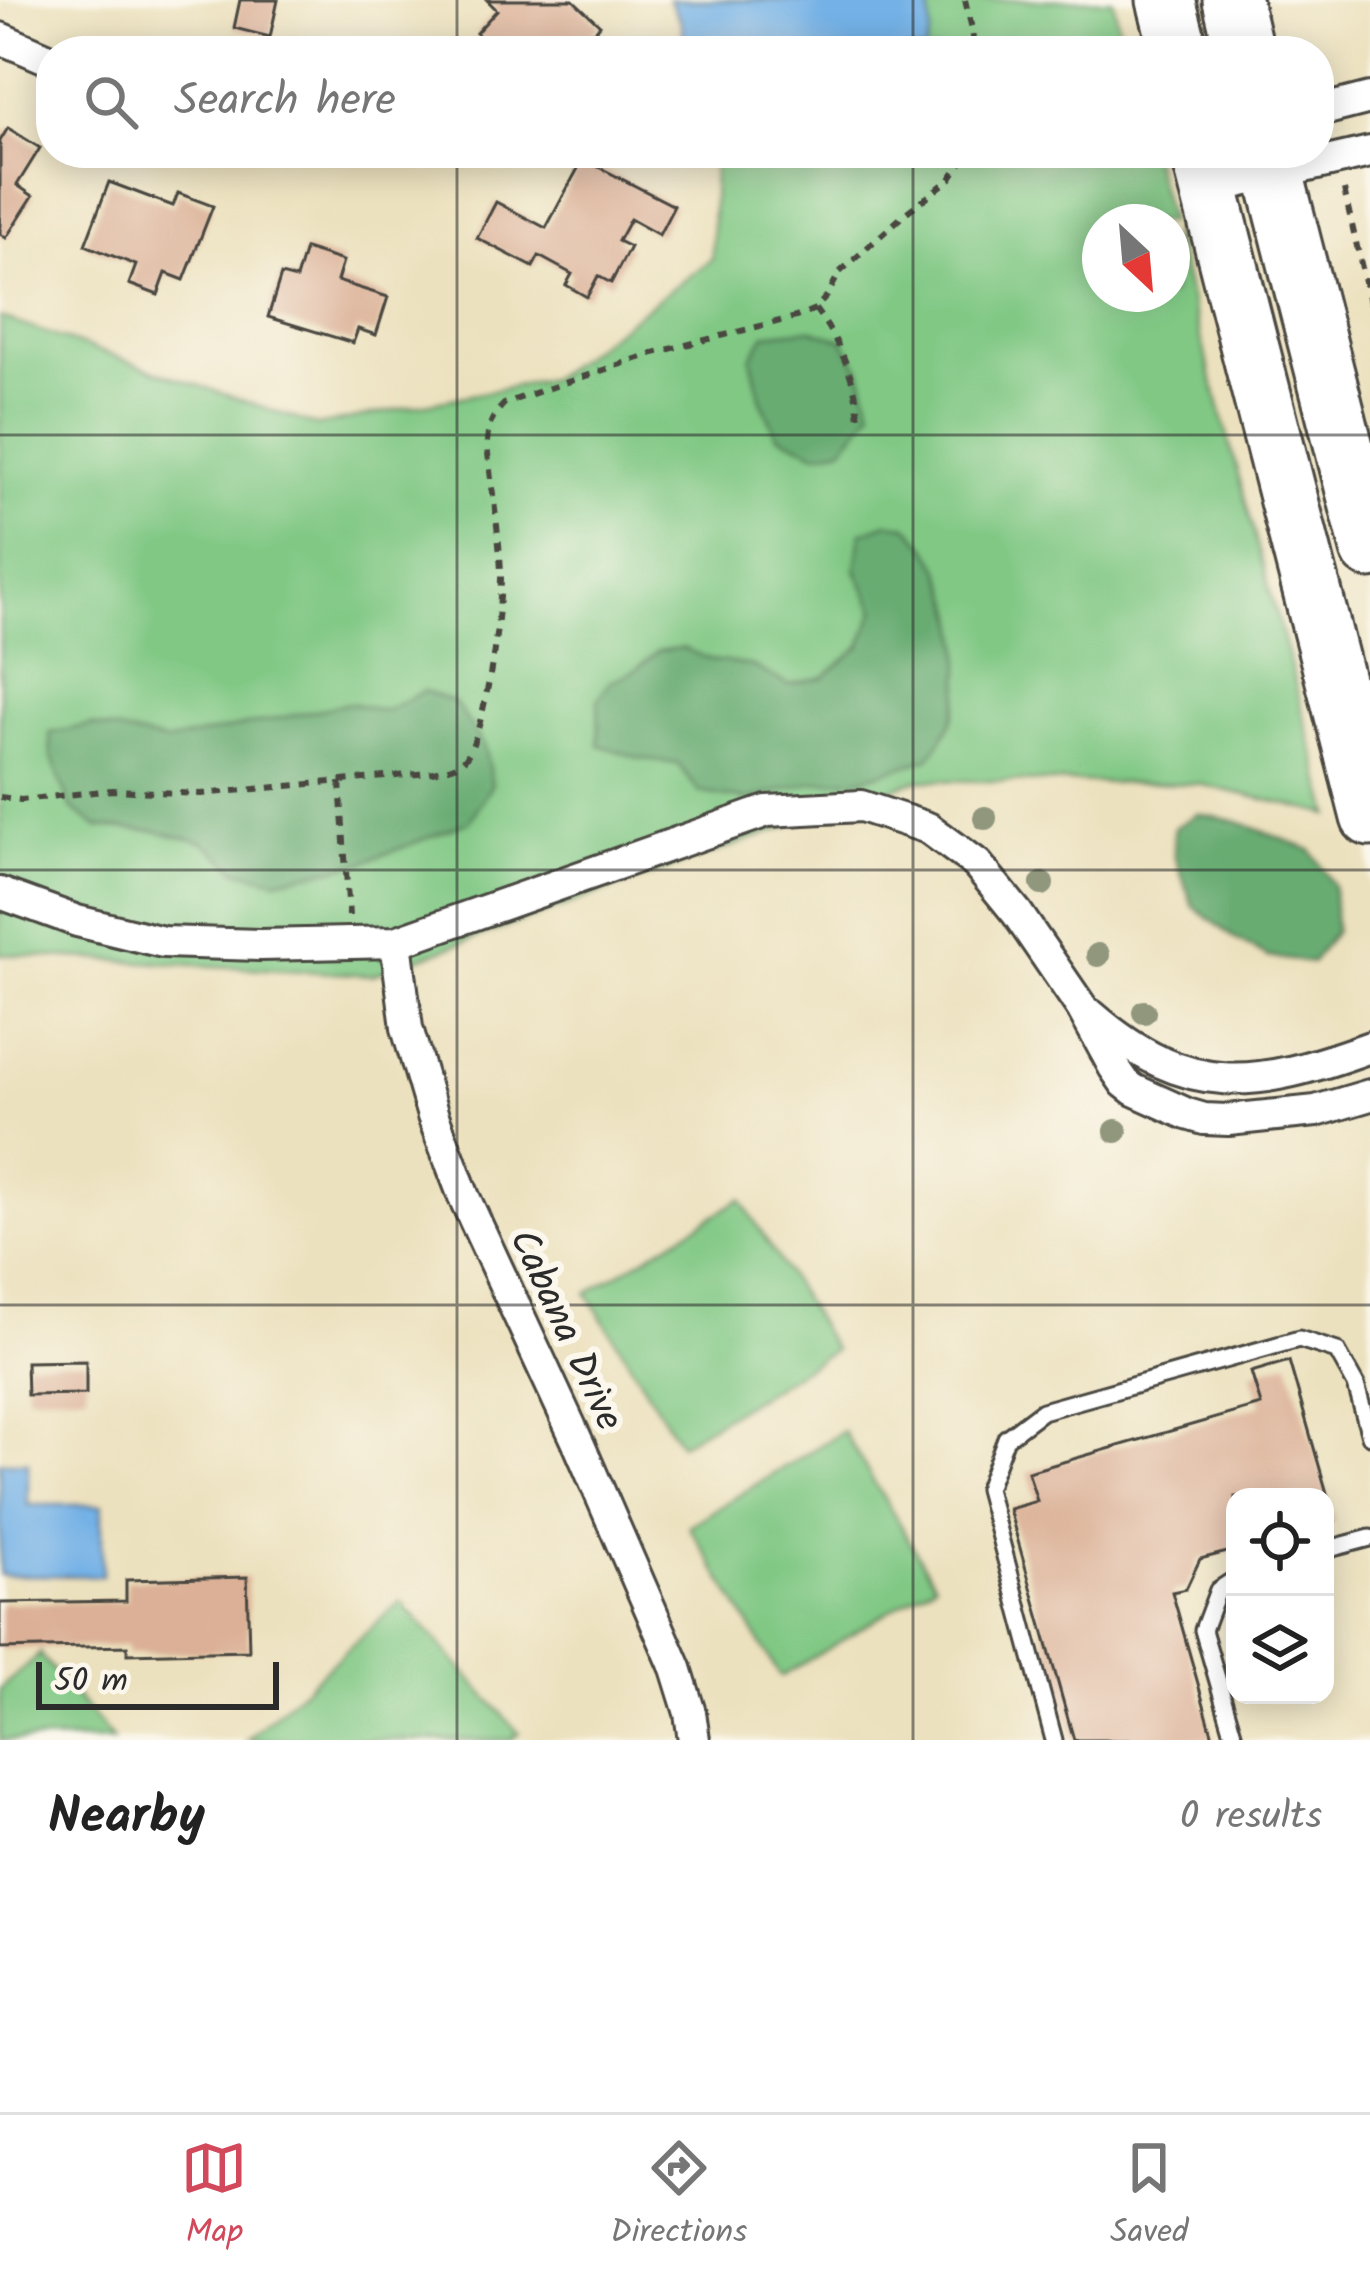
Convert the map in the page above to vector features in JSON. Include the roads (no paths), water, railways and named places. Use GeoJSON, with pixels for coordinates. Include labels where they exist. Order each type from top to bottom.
{"type":"FeatureCollection","features":[{"type":"Feature","properties":{"kind":"highway"},"geometry":{"type":"LineString","coordinates":[[1166,0],[1175,36]]}},
{"type":"Feature","properties":{"kind":"highway"},"geometry":{"type":"LineString","coordinates":[[1232,0],[1240,36]]}},
{"type":"Feature","properties":{"kind":"highway"},"geometry":{"type":"LineString","coordinates":[[1272,168],[1370,549]]}},
{"type":"Feature","properties":{"kind":"highway"},"geometry":{"type":"LineString","coordinates":[[1204,171],[1370,817]]}},
{"type":"Feature","properties":{"kind":"highway"},"geometry":{"type":"LineString","coordinates":[[1308,576],[1327,583],[1340,601],[1370,697]]}},
{"type":"Feature","properties":{"kind":"street"},"geometry":{"type":"LineString","coordinates":[[0,38],[36,54]]}},
{"type":"Feature","properties":{"kind":"street"},"geometry":{"type":"LineString","coordinates":[[1334,107],[1370,98]]}},
{"type":"Feature","properties":{"kind":"street"},"geometry":{"type":"LineString","coordinates":[[1334,156],[1370,152]]}},
{"type":"Feature","properties":{"kind":"street"},"geometry":{"type":"LineString","coordinates":[[0,892],[77,921],[163,941],[397,942],[767,811],[861,806],[928,828],[976,864],[1082,1007],[1125,1083],[1154,1101],[1204,1118],[1228,1120],[1299,1113],[1370,1095]]}},
{"type":"Feature","properties":{"kind":"street","name":"Cabana Drive"},"geometry":{"type":"LineString","coordinates":[[397,942],[407,1028],[433,1116],[464,1197],[579,1444],[676,1669],[694,1740]]}},
{"type":"Feature","properties":{"kind":"street"},"geometry":{"type":"LineString","coordinates":[[1082,1007],[1138,1050],[1185,1072],[1247,1080],[1290,1074],[1370,1047]]}},
{"type":"Feature","properties":{"kind":"street"},"geometry":{"type":"LineString","coordinates":[[1290,1074],[1299,1113]]}},
{"type":"Feature","properties":{"kind":"lane"},"geometry":{"type":"LineString","coordinates":[[1054,1740],[987,1489],[1006,1438],[1042,1411],[1299,1340],[1337,1351],[1356,1384],[1370,1436]]}},
{"type":"Feature","properties":{"kind":"lane"},"geometry":{"type":"LineString","coordinates":[[1334,1548],[1370,1538]]}},
{"type":"Feature","properties":{"kind":"lane"},"geometry":{"type":"LineString","coordinates":[[1226,1585],[1218,1590],[1203,1630],[1235,1740]]}},
{"type":"Feature","properties":{"kind":"water"},"geometry":{"type":"Polygon","coordinates":[[[669,0],[929,0],[931,33],[684,36],[669,0]]]}},
{"type":"Feature","properties":{"kind":"water"},"geometry":{"type":"Polygon","coordinates":[[[0,1462],[28,1462],[28,1505],[102,1505],[102,1576],[0,1575],[0,1462]]]}}]}
